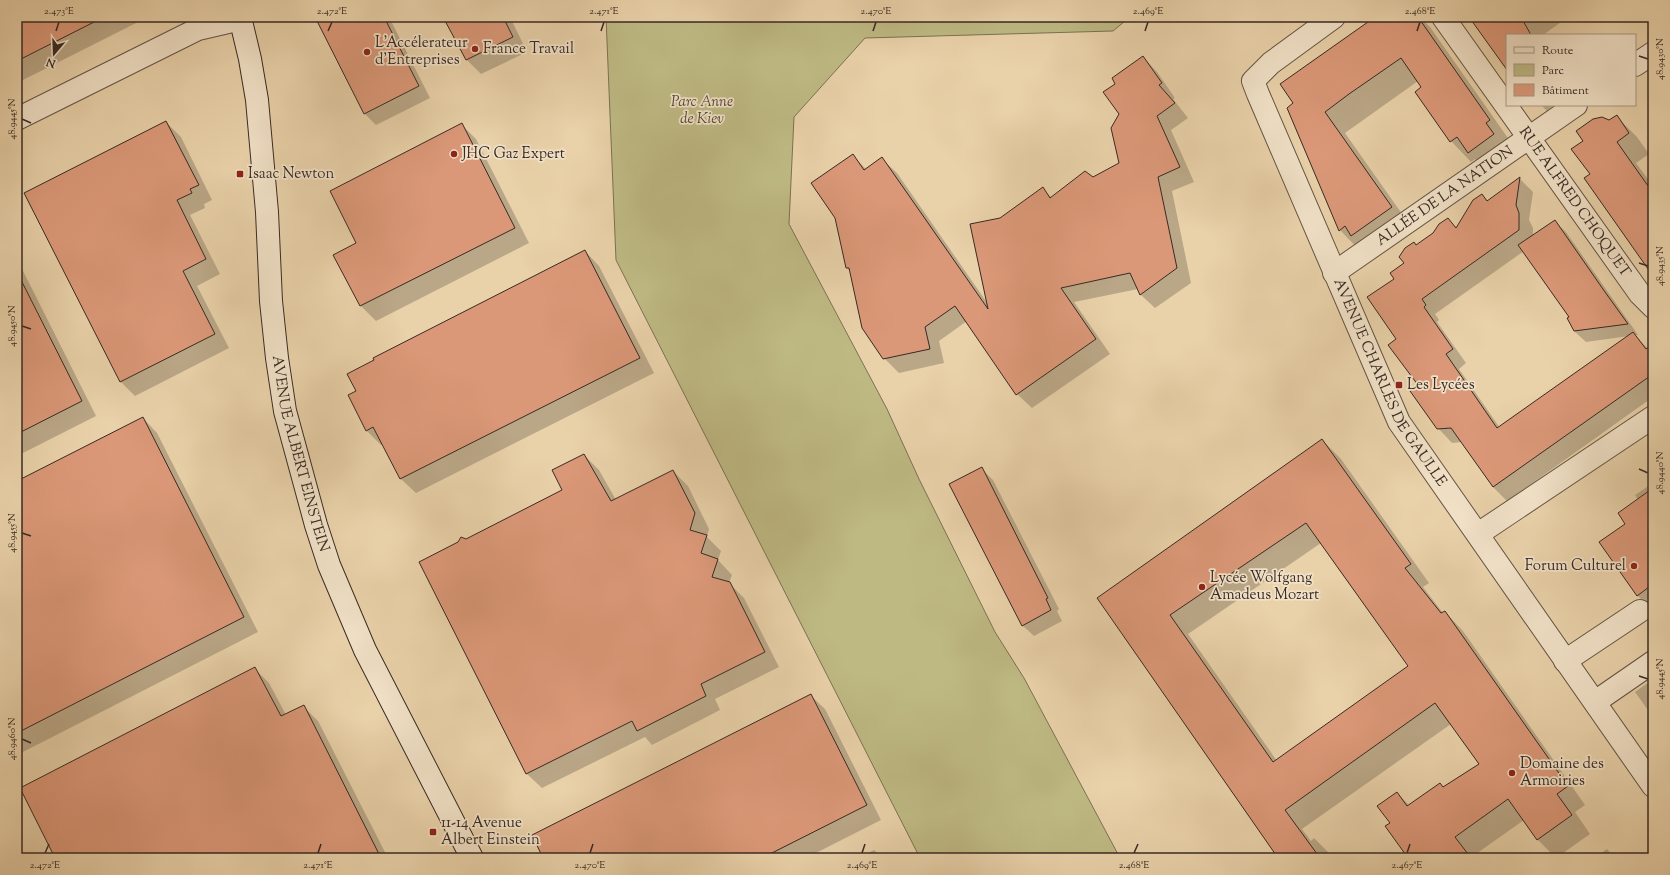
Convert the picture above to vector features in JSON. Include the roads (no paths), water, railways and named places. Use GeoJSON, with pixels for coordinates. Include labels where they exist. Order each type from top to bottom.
{"type":"FeatureCollection","features":[{"type":"Feature","properties":{"kind":"street","name":"AVENUE CHARLES DE GAULLE"},"geometry":{"type":"LineString","coordinates":[[1334,17],[1270,63],[1253,81],[1399,422],[1653,786]]}},
{"type":"Feature","properties":{"kind":"street","name":"RUE ALFRED CHOQUET"},"geometry":{"type":"LineString","coordinates":[[1442,17],[1640,294],[1653,307]]}},
{"type":"Feature","properties":{"kind":"street"},"geometry":{"type":"LineString","coordinates":[[17,119],[198,29],[241,18]]}},
{"type":"Feature","properties":{"kind":"street","name":"AVENUE ALBERT EINSTEIN"},"geometry":{"type":"LineString","coordinates":[[241,18],[250,59],[256,100],[267,212],[271,301],[278,366],[285,411],[316,525],[329,565],[365,650],[472,858]]}},
{"type":"Feature","properties":{"kind":"street"},"geometry":{"type":"LineString","coordinates":[[1636,64],[1653,53]]}},
{"type":"Feature","properties":{"kind":"street","name":"ALLÉE DE LA NATION"},"geometry":{"type":"LineString","coordinates":[[1334,273],[1574,106]]}},
{"type":"Feature","properties":{"kind":"street"},"geometry":{"type":"LineString","coordinates":[[1478,534],[1653,417]]}},
{"type":"Feature","properties":{"kind":"street"},"geometry":{"type":"LineString","coordinates":[[1565,661],[1640,611]]}},
{"type":"Feature","properties":{"kind":"street"},"geometry":{"type":"LineString","coordinates":[[1595,702],[1653,662]]}},
{"type":"Feature","properties":{"kind":"place","name":"France Travail"},"geometry":{"type":"Point","coordinates":[475,49]}},
{"type":"Feature","properties":{"kind":"place","name":"L'Accélerateur d'Entreprises"},"geometry":{"type":"Point","coordinates":[367,52]}},
{"type":"Feature","properties":{"kind":"place","name":"JHC Gaz Expert"},"geometry":{"type":"Point","coordinates":[454,154]}},
{"type":"Feature","properties":{"kind":"place","name":"Isaac Newton"},"geometry":{"type":"Point","coordinates":[240,174]}},
{"type":"Feature","properties":{"kind":"place","name":"Les Lycées"},"geometry":{"type":"Point","coordinates":[1399,385]}},
{"type":"Feature","properties":{"kind":"place","name":"Forum Culturel"},"geometry":{"type":"Point","coordinates":[1634,566]}},
{"type":"Feature","properties":{"kind":"place","name":"Lycée Wolfgang Amadeus Mozart"},"geometry":{"type":"Point","coordinates":[1202,587]}},
{"type":"Feature","properties":{"kind":"place","name":"Domaine des Armoiries"},"geometry":{"type":"Point","coordinates":[1512,773]}},
{"type":"Feature","properties":{"kind":"place","name":"11-14 Avenue Albert Einstein"},"geometry":{"type":"Point","coordinates":[433,832]}},
{"type":"Feature","properties":{"kind":"park label","name":"Parc Anne de Kiev"},"geometry":{"type":"Point","coordinates":[702,110]}}]}
